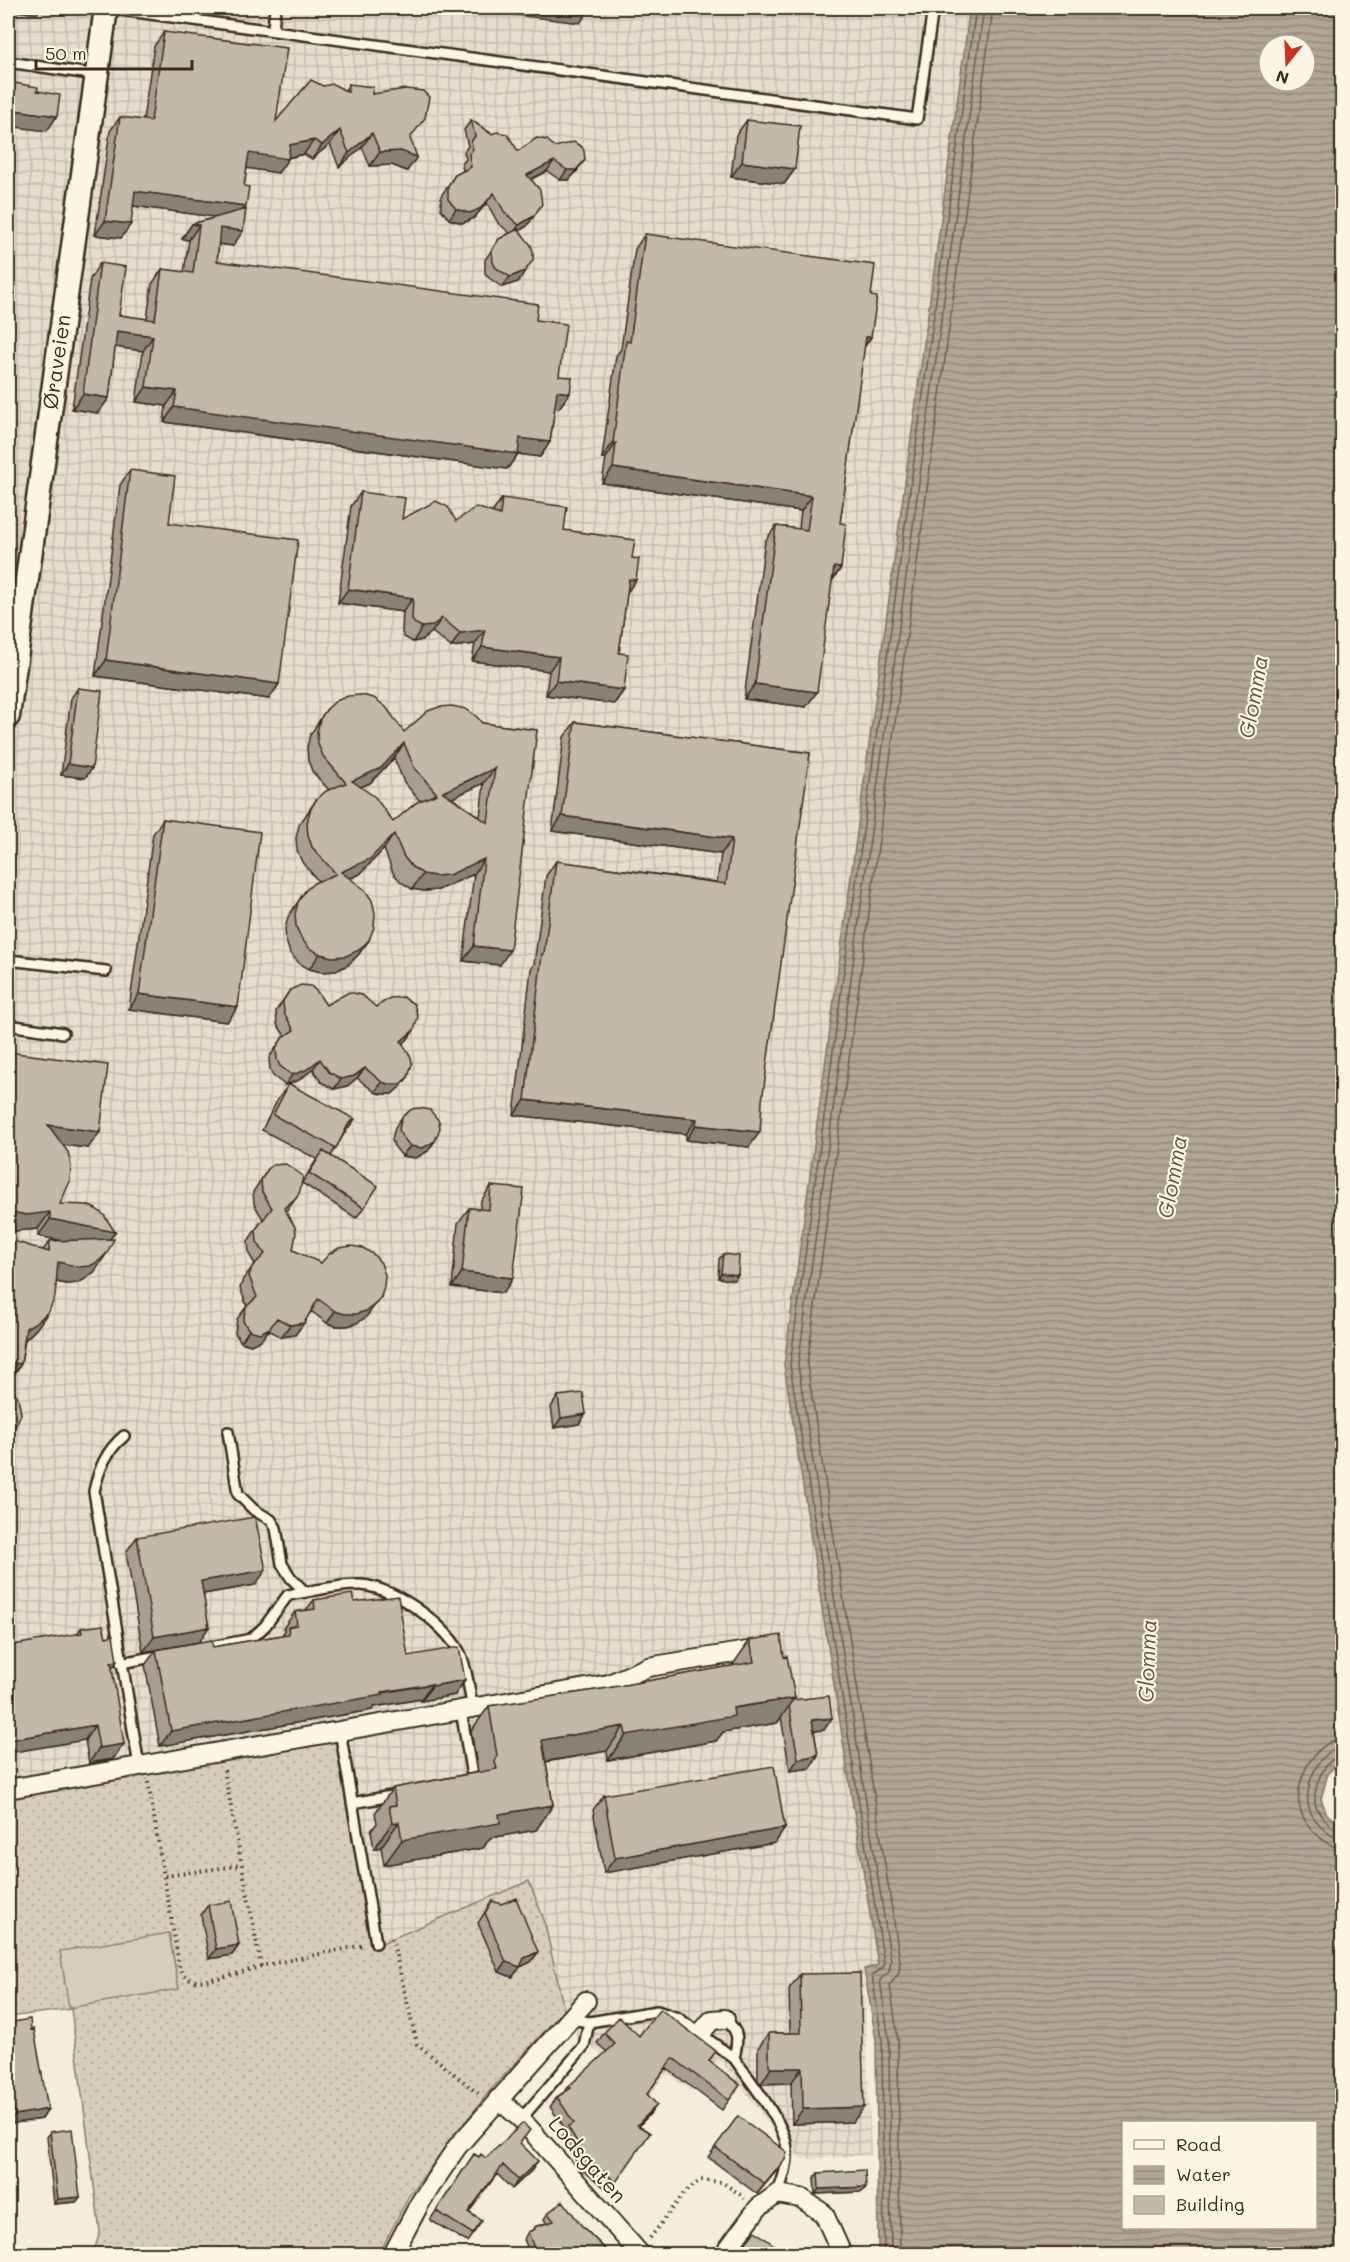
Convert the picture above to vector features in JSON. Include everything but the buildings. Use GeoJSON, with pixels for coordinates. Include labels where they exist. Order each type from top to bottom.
{"type":"FeatureCollection","features":[{"type":"Feature","properties":{"kind":"street","name":"Øraveien"},"geometry":{"type":"LineString","coordinates":[[8,716],[106,8]]}},
{"type":"Feature","properties":{"kind":"street"},"geometry":{"type":"LineString","coordinates":[[8,1789],[609,1684],[648,1667],[767,1648]]}},
{"type":"Feature","properties":{"kind":"street"},"geometry":{"type":"LineString","coordinates":[[393,2254],[421,2201],[457,2147],[495,2102],[580,2021],[586,2001]]}},
{"type":"Feature","properties":{"kind":"street"},"geometry":{"type":"LineString","coordinates":[[702,2035],[712,2020],[725,2019]]}},
{"type":"Feature","properties":{"kind":"street","name":"Lodsgaten"},"geometry":{"type":"LineString","coordinates":[[495,2102],[521,2119],[639,2253]]}},
{"type":"Feature","properties":{"kind":"street"},"geometry":{"type":"LineString","coordinates":[[724,2254],[758,2208],[777,2194],[801,2198],[824,2214],[842,2254]]}},
{"type":"Feature","properties":{"kind":"lane"},"geometry":{"type":"LineString","coordinates":[[106,8],[273,29],[917,119],[933,8]]}},
{"type":"Feature","properties":{"kind":"lane"},"geometry":{"type":"LineString","coordinates":[[273,29],[275,8]]}},
{"type":"Feature","properties":{"kind":"lane"},"geometry":{"type":"LineString","coordinates":[[8,62],[97,75]]}},
{"type":"Feature","properties":{"kind":"lane"},"geometry":{"type":"LineString","coordinates":[[8,960],[106,971]]}},
{"type":"Feature","properties":{"kind":"lane"},"geometry":{"type":"LineString","coordinates":[[8,1025],[63,1033]]}},
{"type":"Feature","properties":{"kind":"lane"},"geometry":{"type":"LineString","coordinates":[[228,1432],[238,1494],[254,1510],[271,1520],[276,1528],[282,1564],[291,1578],[305,1592]]}},
{"type":"Feature","properties":{"kind":"lane"},"geometry":{"type":"LineString","coordinates":[[124,1436],[107,1453],[94,1491],[121,1663],[142,1766]]}},
{"type":"Feature","properties":{"kind":"lane"},"geometry":{"type":"LineString","coordinates":[[187,1651],[251,1639],[265,1626],[288,1595],[358,1585],[390,1592],[433,1622],[462,1657],[473,1782],[462,1784]]}},
{"type":"Feature","properties":{"kind":"lane"},"geometry":{"type":"LineString","coordinates":[[121,1663],[176,1653]]}},
{"type":"Feature","properties":{"kind":"lane"},"geometry":{"type":"LineString","coordinates":[[340,1731],[376,1938]]}},
{"type":"Feature","properties":{"kind":"lane"},"geometry":{"type":"LineString","coordinates":[[352,1803],[407,1793]]}},
{"type":"Feature","properties":{"kind":"lane"},"geometry":{"type":"LineString","coordinates":[[521,2119],[584,2046],[580,2021],[657,2011],[678,2018],[734,2058],[776,2119],[786,2142],[788,2155],[784,2180],[777,2194]]}},
{"type":"Feature","properties":{"kind":"lane"},"geometry":{"type":"LineString","coordinates":[[725,2019],[735,2027],[738,2039],[734,2058]]}},
{"type":"Feature","properties":{"kind":"path"},"geometry":{"type":"LineString","coordinates":[[221,1752],[261,1966]]}},
{"type":"Feature","properties":{"kind":"path"},"geometry":{"type":"LineString","coordinates":[[142,1766],[165,1876],[180,1971],[188,1979],[196,1981],[242,1973],[261,1966],[376,1938],[390,1931],[417,2044],[495,2102]]}},
{"type":"Feature","properties":{"kind":"path"},"geometry":{"type":"LineString","coordinates":[[165,1876],[242,1865]]}},
{"type":"Feature","properties":{"kind":"path"},"geometry":{"type":"LineString","coordinates":[[639,2253],[685,2192],[701,2180],[722,2182],[758,2208]]}},
{"type":"Feature","properties":{"kind":"shaded area"},"geometry":{"type":"Polygon","coordinates":[[[8,8],[970,8],[784,1365],[878,1965],[864,1969],[871,2155],[803,2159],[782,2144],[721,2061],[690,2090],[667,2073],[649,2096],[575,2034],[564,2010],[544,1920],[529,1881],[377,1946],[8,1788],[8,8]]]}},
{"type":"Feature","properties":{"kind":"shaded area"},"geometry":{"type":"Polygon","coordinates":[[[346,1730],[377,1945],[529,1881],[544,1920],[564,2010],[488,2093],[410,2194],[379,2254],[93,2254],[100,2232],[71,2009],[8,2017],[8,1788],[346,1730]]]}},
{"type":"Feature","properties":{"kind":"shaded area"},"geometry":{"type":"Polygon","coordinates":[[[169,1933],[179,1989],[69,2008],[60,1951],[169,1933]]]}},
{"type":"Feature","properties":{"kind":"water","name":"Glomma"},"geometry":{"type":"Polygon","coordinates":[[[970,8],[1342,8],[1342,1760],[1328,1773],[1321,1799],[1327,1814],[1342,1827],[1342,2254],[878,2254],[876,2040],[864,1969],[878,1965],[784,1365],[970,8]]]}}]}
